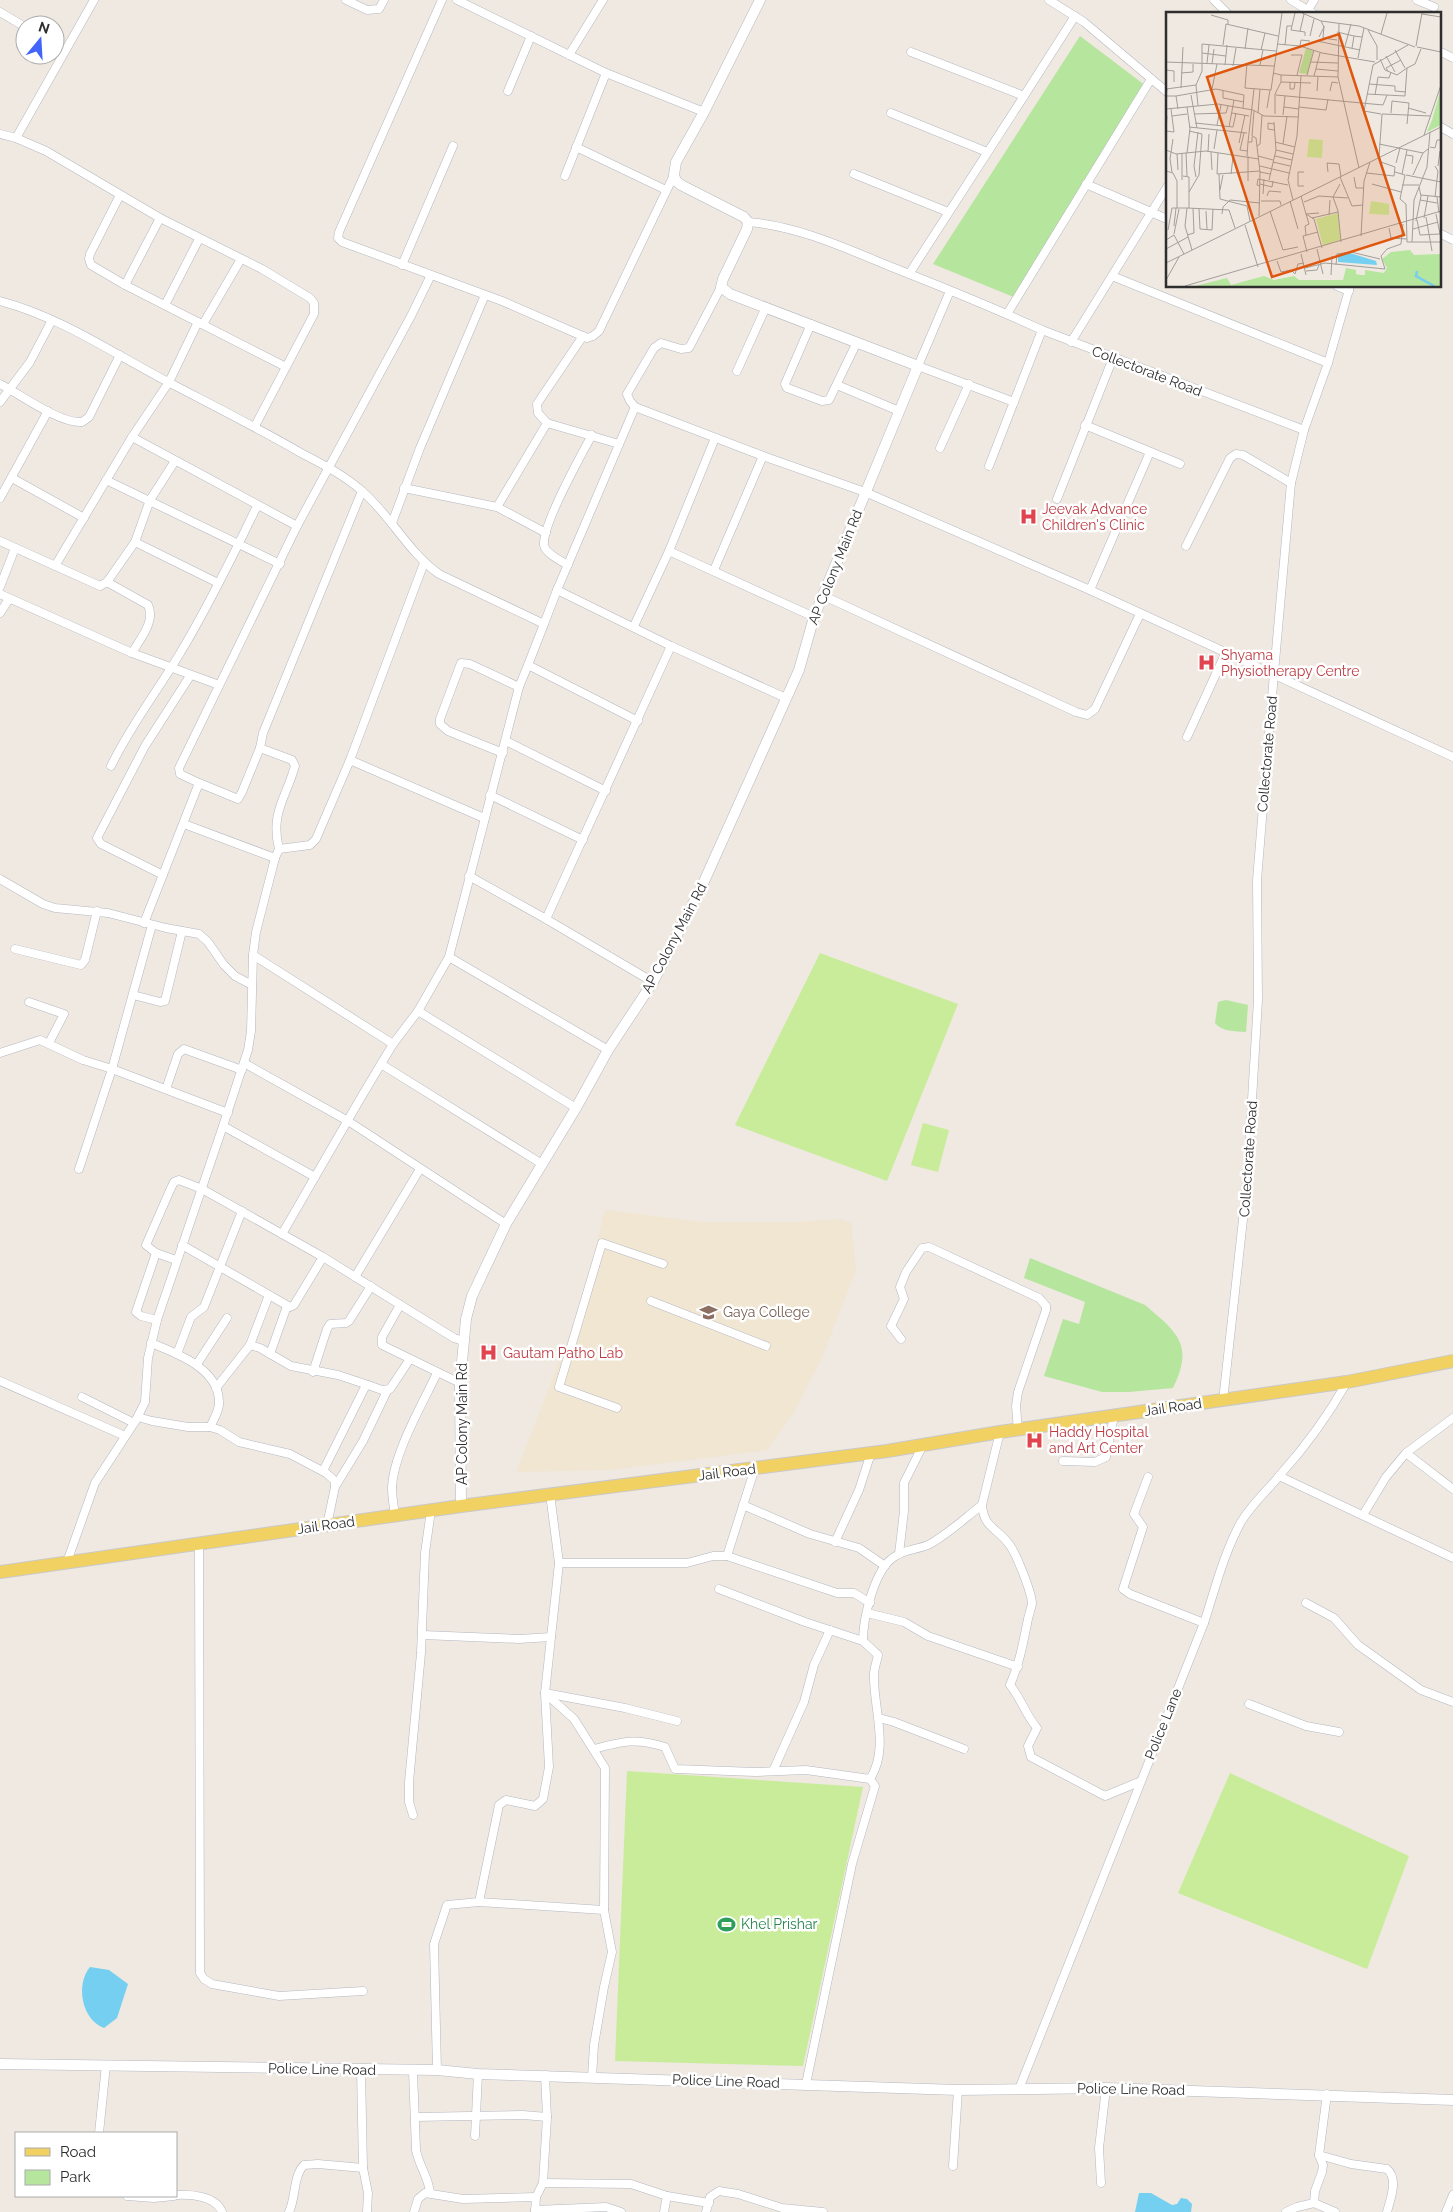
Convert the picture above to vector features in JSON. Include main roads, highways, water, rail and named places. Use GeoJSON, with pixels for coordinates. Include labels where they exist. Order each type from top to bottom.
{"type":"FeatureCollection","features":[{"type":"Feature","properties":{"kind":"main road","name":"Jail Road"},"geometry":{"type":"LineString","coordinates":[[0,1572],[430,1510],[871,1453],[1000,1432],[1018,1431],[1346,1382],[1453,1361]]}},
{"type":"Feature","properties":{"kind":"water"},"geometry":{"type":"Polygon","coordinates":[[[90,1967],[109,1970],[128,1984],[117,2018],[104,2028],[90,2018],[83,2001],[83,1983],[85,1974],[90,1967]]]}},
{"type":"Feature","properties":{"kind":"water"},"geometry":{"type":"Polygon","coordinates":[[[1139,2193],[1151,2193],[1172,2205],[1177,2204],[1181,2198],[1187,2199],[1192,2204],[1191,2212],[1135,2212],[1139,2193]]]}},
{"type":"Feature","properties":{"kind":"place","name":"Jeevak Advance Children's Clinic"},"geometry":{"type":"Point","coordinates":[1028,517]}},
{"type":"Feature","properties":{"kind":"place","name":"Shyama Physiotherapy Centre"},"geometry":{"type":"Point","coordinates":[1207,663]}},
{"type":"Feature","properties":{"kind":"place","name":"Gaya College"},"geometry":{"type":"Point","coordinates":[709,1312]}},
{"type":"Feature","properties":{"kind":"place","name":"Gautam Patho Lab"},"geometry":{"type":"Point","coordinates":[489,1353]}},
{"type":"Feature","properties":{"kind":"place","name":"Haddy Hospital and Art Center"},"geometry":{"type":"Point","coordinates":[1035,1440]}},
{"type":"Feature","properties":{"kind":"place","name":"Khel Prishar"},"geometry":{"type":"Point","coordinates":[727,1924]}}]}
